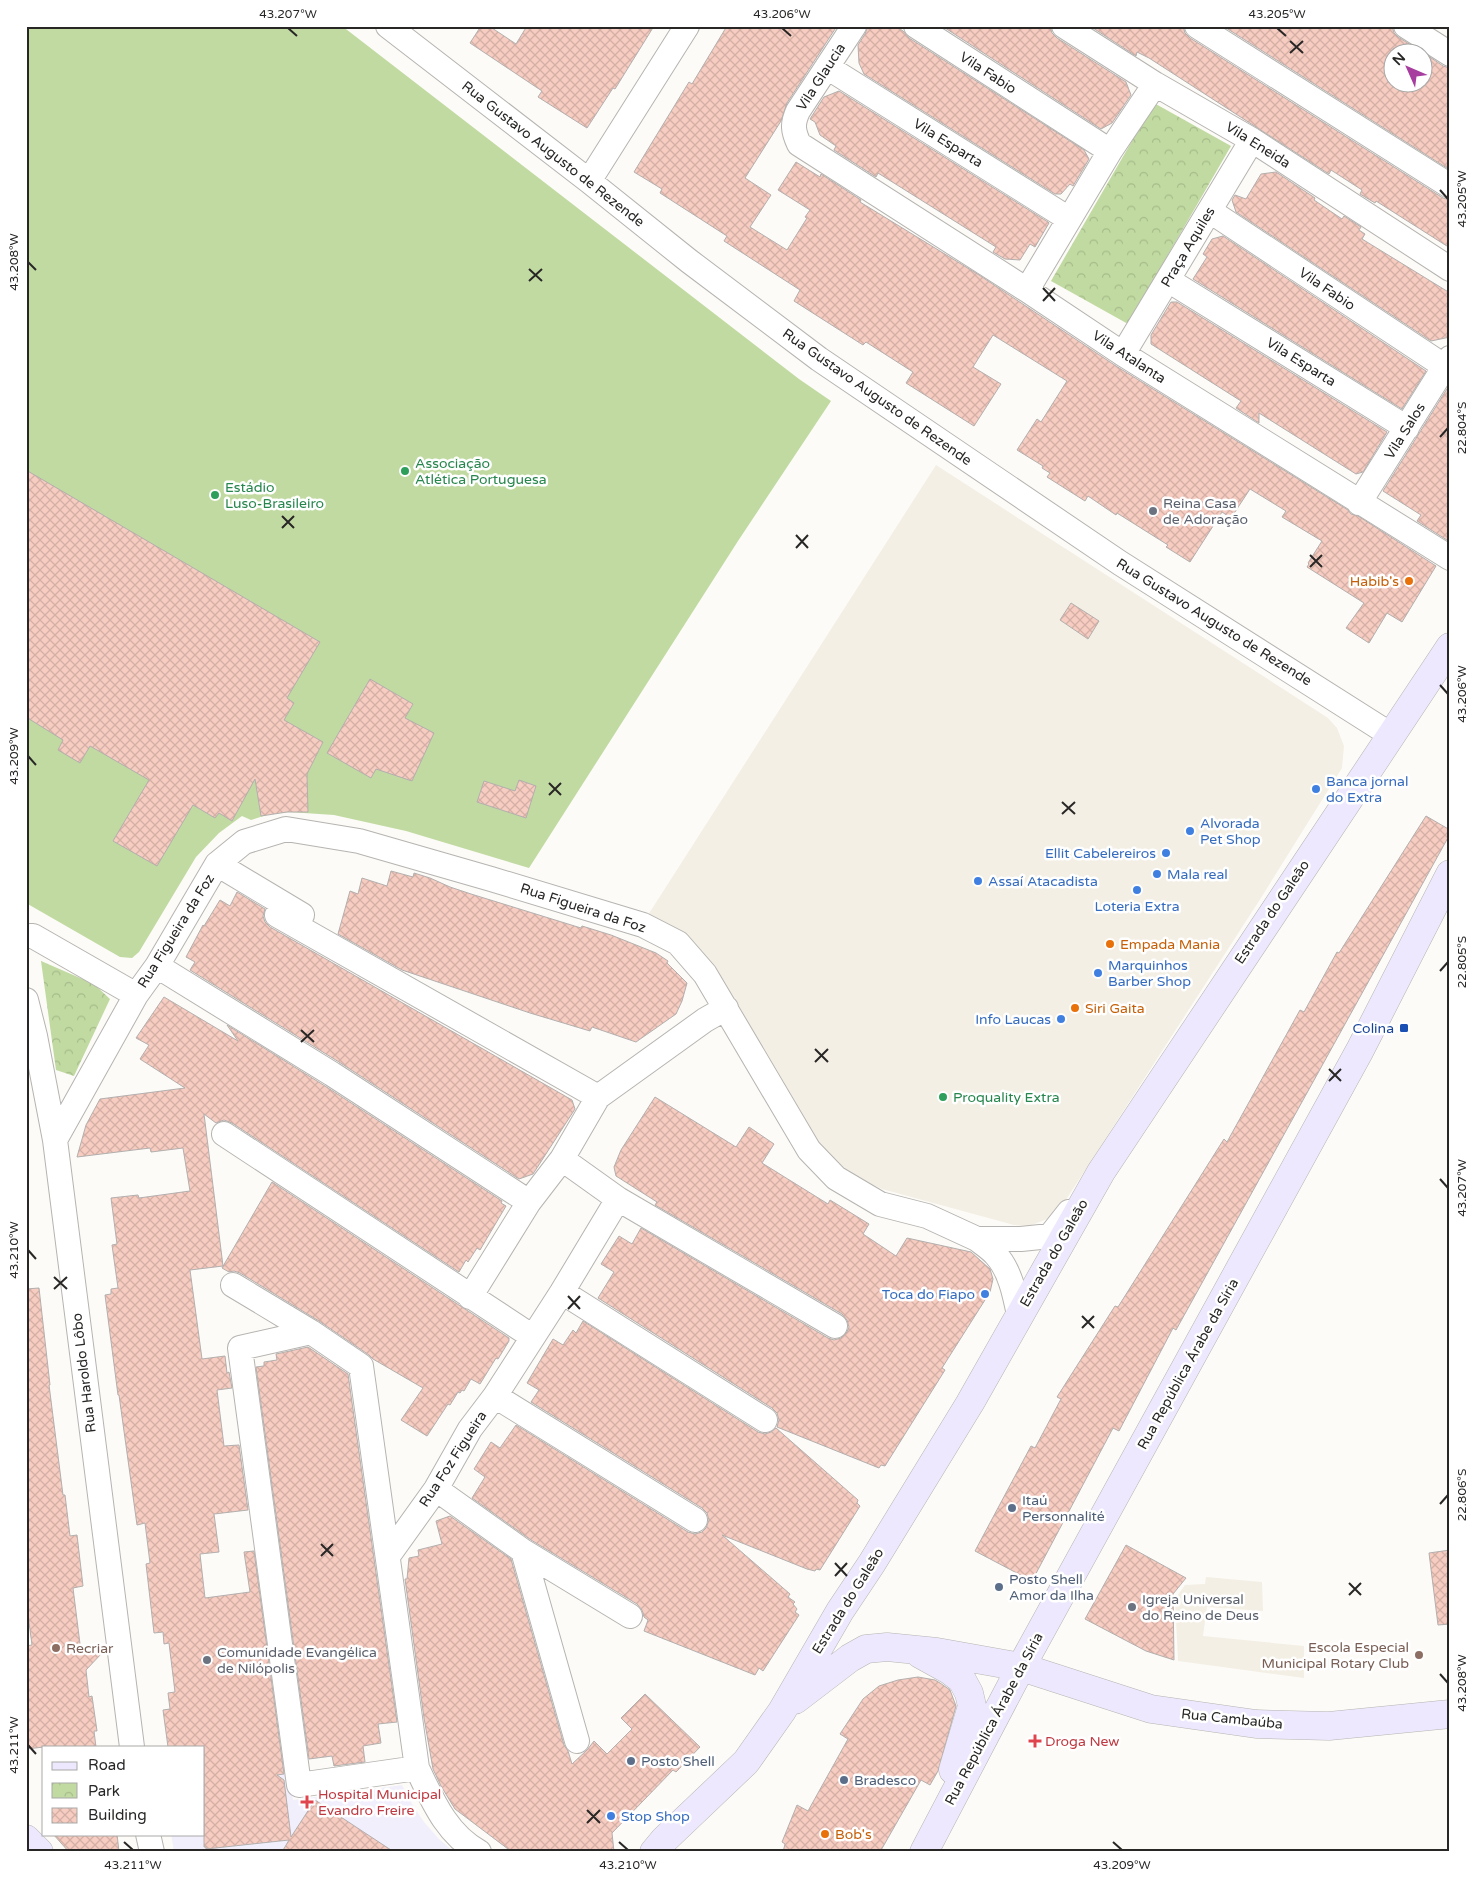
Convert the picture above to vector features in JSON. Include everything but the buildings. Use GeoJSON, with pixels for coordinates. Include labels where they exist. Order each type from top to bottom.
{"type":"FeatureCollection","features":[{"type":"Feature","properties":{"kind":"main road","name":"Estrada do Galeão"},"geometry":{"type":"LineString","coordinates":[[654,1852],[664,1840],[746,1762],[782,1710],[840,1611],[872,1563],[970,1403],[1018,1315],[1101,1172],[1450,647]]}},
{"type":"Feature","properties":{"kind":"main road","name":"Rua República Árabe da Síria"},"geometry":{"type":"LineString","coordinates":[[928,1844],[1021,1668],[1360,1050],[1450,875]]}},
{"type":"Feature","properties":{"kind":"main road","name":"Rua Cambaúba"},"geometry":{"type":"LineString","coordinates":[[782,1710],[832,1670],[866,1649],[887,1647],[955,1654],[1021,1668],[1152,1709],[1256,1724],[1329,1726],[1450,1714]]}},
{"type":"Feature","properties":{"kind":"main road"},"geometry":{"type":"LineString","coordinates":[[911,1649],[949,1670],[962,1680],[970,1693],[972,1706],[928,1844]]}},
{"type":"Feature","properties":{"kind":"main road"},"geometry":{"type":"LineString","coordinates":[[26,1838],[39,1852]]}},
{"type":"Feature","properties":{"kind":"street","name":"Rua Gustavo Augusto de Rezende"},"geometry":{"type":"LineString","coordinates":[[388,26],[589,180],[689,261],[819,359],[1120,563],[1391,735]]}},
{"type":"Feature","properties":{"kind":"street"},"geometry":{"type":"LineString","coordinates":[[589,180],[687,26]]}},
{"type":"Feature","properties":{"kind":"street","name":"Vila Glaucia"},"geometry":{"type":"LineString","coordinates":[[810,152],[799,144],[794,133],[794,121],[798,111],[854,26]]}},
{"type":"Feature","properties":{"kind":"street","name":"Vila Fabio"},"geometry":{"type":"LineString","coordinates":[[916,26],[1110,151]]}},
{"type":"Feature","properties":{"kind":"street","name":"Vila Eneida"},"geometry":{"type":"LineString","coordinates":[[1064,26],[1155,84],[1252,140],[1450,269]]}},
{"type":"Feature","properties":{"kind":"street"},"geometry":{"type":"LineString","coordinates":[[1197,26],[1450,186]]}},
{"type":"Feature","properties":{"kind":"street"},"geometry":{"type":"LineString","coordinates":[[1406,26],[1450,54]]}},
{"type":"Feature","properties":{"kind":"street","name":"Vila Esparta"},"geometry":{"type":"LineString","coordinates":[[827,68],[1070,219]]}},
{"type":"Feature","properties":{"kind":"street"},"geometry":{"type":"LineString","coordinates":[[1028,290],[1110,151],[1155,84]]}},
{"type":"Feature","properties":{"kind":"street","name":"Praça Aquiles"},"geometry":{"type":"LineString","coordinates":[[1123,354],[1252,140]]}},
{"type":"Feature","properties":{"kind":"street","name":"Vila Atalanta"},"geometry":{"type":"LineString","coordinates":[[810,152],[1028,290],[1123,354],[1359,503],[1450,558]]}},
{"type":"Feature","properties":{"kind":"street","name":"Vila Fabio"},"geometry":{"type":"LineString","coordinates":[[1210,211],[1447,362]]}},
{"type":"Feature","properties":{"kind":"street","name":"Vila Esparta"},"geometry":{"type":"LineString","coordinates":[[1168,280],[1407,428]]}},
{"type":"Feature","properties":{"kind":"street","name":"Vila Salos"},"geometry":{"type":"LineString","coordinates":[[1359,503],[1447,362]]}},
{"type":"Feature","properties":{"kind":"street","name":"Rua Figueira da Foz"},"geometry":{"type":"LineString","coordinates":[[56,1140],[136,995],[157,966],[217,864],[244,842],[286,830],[368,844],[642,925],[678,943],[705,974],[809,1150],[836,1178],[880,1204],[926,1216],[977,1239],[996,1255],[1003,1266],[1015,1296],[1018,1315]]}},
{"type":"Feature","properties":{"kind":"street"},"geometry":{"type":"LineString","coordinates":[[217,864],[327,930]]}},
{"type":"Feature","properties":{"kind":"street"},"geometry":{"type":"LineString","coordinates":[[277,914],[598,1097]]}},
{"type":"Feature","properties":{"kind":"street","name":"Rua Figueira da Foz"},"geometry":{"type":"LineString","coordinates":[[26,936],[33,936],[136,995]]}},
{"type":"Feature","properties":{"kind":"street"},"geometry":{"type":"LineString","coordinates":[[157,966],[332,1074],[529,1202]]}},
{"type":"Feature","properties":{"kind":"street","name":"Rua Haroldo Lôbo"},"geometry":{"type":"LineString","coordinates":[[26,1000],[56,1140],[132,1746]]}},
{"type":"Feature","properties":{"kind":"street"},"geometry":{"type":"LineString","coordinates":[[470,1297],[529,1202],[562,1159],[598,1097],[705,1020],[726,1008]]}},
{"type":"Feature","properties":{"kind":"street"},"geometry":{"type":"LineString","coordinates":[[224,1134],[470,1297],[533,1336]]}},
{"type":"Feature","properties":{"kind":"street"},"geometry":{"type":"LineString","coordinates":[[562,1159],[618,1199],[835,1326]]}},
{"type":"Feature","properties":{"kind":"street","name":"Rua Figueira da Foz"},"geometry":{"type":"LineString","coordinates":[[977,1239],[1020,1239],[1050,1236],[1101,1172]]}},
{"type":"Feature","properties":{"kind":"street","name":"Rua Foz Figueira"},"geometry":{"type":"LineString","coordinates":[[388,1556],[436,1489],[470,1429],[495,1396],[562,1292],[618,1199]]}},
{"type":"Feature","properties":{"kind":"street"},"geometry":{"type":"LineString","coordinates":[[233,1285],[311,1332],[361,1366],[417,1768],[442,1817],[455,1833],[479,1852]]}},
{"type":"Feature","properties":{"kind":"street"},"geometry":{"type":"LineString","coordinates":[[562,1292],[765,1420]]}},
{"type":"Feature","properties":{"kind":"street"},"geometry":{"type":"LineString","coordinates":[[311,1332],[240,1348],[299,1785],[417,1768]]}},
{"type":"Feature","properties":{"kind":"street"},"geometry":{"type":"LineString","coordinates":[[495,1396],[695,1520]]}},
{"type":"Feature","properties":{"kind":"street"},"geometry":{"type":"LineString","coordinates":[[436,1489],[523,1551],[630,1616]]}},
{"type":"Feature","properties":{"kind":"street"},"geometry":{"type":"LineString","coordinates":[[523,1551],[577,1741]]}},
{"type":"Feature","properties":{"kind":"street"},"geometry":{"type":"LineString","coordinates":[[141,1836],[142,1852]]}},
{"type":"Feature","properties":{"kind":"street"},"geometry":{"type":"LineString","coordinates":[[148,1836],[152,1852]]}},
{"type":"Feature","properties":{"kind":"shaded area"},"geometry":{"type":"Polygon","coordinates":[[[936,465],[1328,718],[1337,728],[1344,746],[1342,768],[1259,901],[1060,1209],[1047,1219],[1029,1226],[1014,1225],[882,1189],[854,1176],[823,1148],[805,1121],[717,970],[702,951],[684,935],[648,915],[936,465]]]}},
{"type":"Feature","properties":{"kind":"shaded area"},"geometry":{"type":"Polygon","coordinates":[[[1206,1577],[1262,1582],[1263,1611],[1207,1607],[1203,1636],[1304,1646],[1304,1678],[1178,1661],[1175,1599],[1185,1585],[1205,1584],[1206,1577]]]}},
{"type":"Feature","properties":{"kind":"shaded area","name":"Hospital Municipal Evandro Freire"},"geometry":{"type":"Polygon","coordinates":[[[286,1752],[293,1800],[402,1785],[424,1822],[454,1852],[174,1852],[171,1836],[205,1836],[205,1763],[286,1752]]]}},
{"type":"Feature","properties":{"kind":"green space","name":"Associação Atlética Portuguesa"},"geometry":{"type":"Polygon","coordinates":[[[26,26],[342,26],[799,379],[831,401],[738,541],[529,868],[406,831],[334,815],[289,812],[270,814],[251,820],[242,816],[219,833],[196,857],[139,952],[132,958],[120,957],[26,903],[26,26]]]}},
{"type":"Feature","properties":{"kind":"green space"},"geometry":{"type":"Polygon","coordinates":[[[1154,103],[1231,146],[1128,324],[1051,281],[1154,103]]]}},
{"type":"Feature","properties":{"kind":"green space"},"geometry":{"type":"Polygon","coordinates":[[[41,961],[94,984],[110,999],[74,1076],[56,1070],[41,961]]]}},
{"type":"Feature","properties":{"kind":"place","name":"Associação Atlética Portuguesa"},"geometry":{"type":"Point","coordinates":[405,471]}},
{"type":"Feature","properties":{"kind":"place","name":"Estádio Luso-Brasileiro"},"geometry":{"type":"Point","coordinates":[215,495]}},
{"type":"Feature","properties":{"kind":"place","name":"Reina Casa de Adoração"},"geometry":{"type":"Point","coordinates":[1153,511]}},
{"type":"Feature","properties":{"kind":"place","name":"Habib's"},"geometry":{"type":"Point","coordinates":[1409,581]}},
{"type":"Feature","properties":{"kind":"place","name":"Banca jornal do Extra"},"geometry":{"type":"Point","coordinates":[1316,789]}},
{"type":"Feature","properties":{"kind":"place","name":"Alvorada Pet Shop"},"geometry":{"type":"Point","coordinates":[1190,831]}},
{"type":"Feature","properties":{"kind":"place","name":"Ellit Cabelereiros"},"geometry":{"type":"Point","coordinates":[1166,853]}},
{"type":"Feature","properties":{"kind":"place","name":"Mala real"},"geometry":{"type":"Point","coordinates":[1157,874]}},
{"type":"Feature","properties":{"kind":"place","name":"Assaí Atacadista"},"geometry":{"type":"Point","coordinates":[978,881]}},
{"type":"Feature","properties":{"kind":"place","name":"Loteria Extra"},"geometry":{"type":"Point","coordinates":[1137,890]}},
{"type":"Feature","properties":{"kind":"place","name":"Empada Mania"},"geometry":{"type":"Point","coordinates":[1110,944]}},
{"type":"Feature","properties":{"kind":"place","name":"Marquinhos Barber Shop"},"geometry":{"type":"Point","coordinates":[1098,973]}},
{"type":"Feature","properties":{"kind":"place","name":"Siri Gaita"},"geometry":{"type":"Point","coordinates":[1075,1008]}},
{"type":"Feature","properties":{"kind":"place","name":"Info Laucas"},"geometry":{"type":"Point","coordinates":[1061,1019]}},
{"type":"Feature","properties":{"kind":"place","name":"Colina"},"geometry":{"type":"Point","coordinates":[1404,1028]}},
{"type":"Feature","properties":{"kind":"place","name":"Proquality Extra"},"geometry":{"type":"Point","coordinates":[943,1097]}},
{"type":"Feature","properties":{"kind":"place","name":"Toca do Fiapo"},"geometry":{"type":"Point","coordinates":[985,1294]}},
{"type":"Feature","properties":{"kind":"place","name":"Itaú Personnalité"},"geometry":{"type":"Point","coordinates":[1012,1508]}},
{"type":"Feature","properties":{"kind":"place","name":"Posto Shell Amor da Ilha"},"geometry":{"type":"Point","coordinates":[999,1587]}},
{"type":"Feature","properties":{"kind":"place","name":"Igreja Universal do Reino de Deus"},"geometry":{"type":"Point","coordinates":[1132,1607]}},
{"type":"Feature","properties":{"kind":"place","name":"Recriar"},"geometry":{"type":"Point","coordinates":[56,1648]}},
{"type":"Feature","properties":{"kind":"place","name":"Escola Especial Municipal Rotary Club"},"geometry":{"type":"Point","coordinates":[1419,1655]}},
{"type":"Feature","properties":{"kind":"place","name":"Comunidade Evangélica de Nilópolis"},"geometry":{"type":"Point","coordinates":[207,1660]}},
{"type":"Feature","properties":{"kind":"place","name":"Droga New"},"geometry":{"type":"Point","coordinates":[1035,1741]}},
{"type":"Feature","properties":{"kind":"place","name":"Posto Shell"},"geometry":{"type":"Point","coordinates":[631,1761]}},
{"type":"Feature","properties":{"kind":"place","name":"Bradesco"},"geometry":{"type":"Point","coordinates":[844,1780]}},
{"type":"Feature","properties":{"kind":"place","name":"Hospital Municipal Evandro Freire"},"geometry":{"type":"Point","coordinates":[307,1802]}},
{"type":"Feature","properties":{"kind":"place","name":"Stop Shop"},"geometry":{"type":"Point","coordinates":[611,1816]}},
{"type":"Feature","properties":{"kind":"place","name":"Bob's"},"geometry":{"type":"Point","coordinates":[825,1834]}}]}
